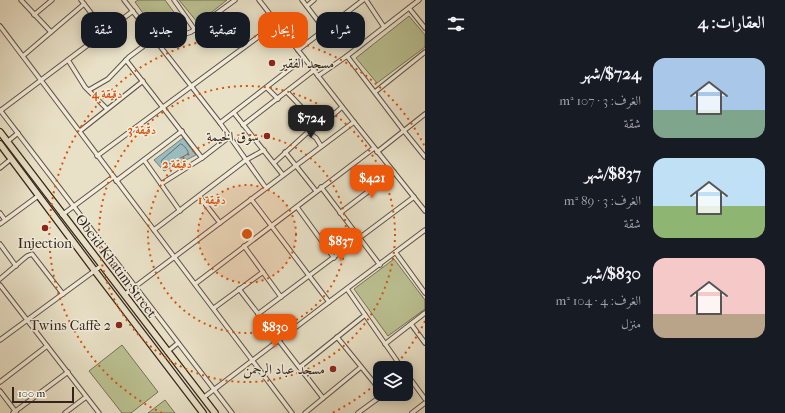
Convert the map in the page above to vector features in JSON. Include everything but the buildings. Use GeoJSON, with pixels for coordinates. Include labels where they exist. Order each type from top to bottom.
{"type":"FeatureCollection","features":[{"type":"Feature","properties":{"kind":"main road","name":"Obeid Khatim Street"},"geometry":{"type":"LineString","coordinates":[[0,132],[101,266],[215,413]]}},
{"type":"Feature","properties":{"kind":"main road","name":"Obeid Khatim Street"},"geometry":{"type":"LineString","coordinates":[[0,144],[204,413]]}},
{"type":"Feature","properties":{"kind":"street"},"geometry":{"type":"LineString","coordinates":[[21,0],[51,32]]}},
{"type":"Feature","properties":{"kind":"street"},"geometry":{"type":"LineString","coordinates":[[34,15],[52,0]]}},
{"type":"Feature","properties":{"kind":"street"},"geometry":{"type":"LineString","coordinates":[[81,0],[90,12]]}},
{"type":"Feature","properties":{"kind":"street"},"geometry":{"type":"LineString","coordinates":[[131,0],[126,2],[135,14]]}},
{"type":"Feature","properties":{"kind":"street"},"geometry":{"type":"LineString","coordinates":[[174,0],[195,30],[187,34]]}},
{"type":"Feature","properties":{"kind":"street"},"geometry":{"type":"LineString","coordinates":[[219,12],[235,0]]}},
{"type":"Feature","properties":{"kind":"street"},"geometry":{"type":"LineString","coordinates":[[302,0],[316,18]]}},
{"type":"Feature","properties":{"kind":"street"},"geometry":{"type":"LineString","coordinates":[[307,6],[314,0]]}},
{"type":"Feature","properties":{"kind":"street"},"geometry":{"type":"LineString","coordinates":[[348,12],[365,0],[384,27]]}},
{"type":"Feature","properties":{"kind":"street"},"geometry":{"type":"LineString","coordinates":[[318,76],[347,56],[419,0]]}},
{"type":"Feature","properties":{"kind":"street"},"geometry":{"type":"LineString","coordinates":[[260,1],[268,12]]}},
{"type":"Feature","properties":{"kind":"street"},"geometry":{"type":"LineString","coordinates":[[23,56],[84,4]]}},
{"type":"Feature","properties":{"kind":"street"},"geometry":{"type":"LineString","coordinates":[[409,8],[425,28]]}},
{"type":"Feature","properties":{"kind":"street"},"geometry":{"type":"LineString","coordinates":[[127,16],[133,11]]}},
{"type":"Feature","properties":{"kind":"street"},"geometry":{"type":"LineString","coordinates":[[0,26],[292,413]]}},
{"type":"Feature","properties":{"kind":"street"},"geometry":{"type":"LineString","coordinates":[[316,35],[298,50],[313,71],[425,211]]}},
{"type":"Feature","properties":{"kind":"street"},"geometry":{"type":"LineString","coordinates":[[98,156],[258,37]]}},
{"type":"Feature","properties":{"kind":"street"},"geometry":{"type":"LineString","coordinates":[[84,48],[0,110],[232,413]]}},
{"type":"Feature","properties":{"kind":"street"},"geometry":{"type":"LineString","coordinates":[[89,90],[108,79],[126,60],[140,48]]}},
{"type":"Feature","properties":{"kind":"street"},"geometry":{"type":"LineString","coordinates":[[162,48],[229,136],[266,188]]}},
{"type":"Feature","properties":{"kind":"street"},"geometry":{"type":"LineString","coordinates":[[375,92],[425,52]]}},
{"type":"Feature","properties":{"kind":"street"},"geometry":{"type":"LineString","coordinates":[[347,56],[425,156]]}},
{"type":"Feature","properties":{"kind":"street"},"geometry":{"type":"LineString","coordinates":[[220,124],[304,58]]}},
{"type":"Feature","properties":{"kind":"street"},"geometry":{"type":"LineString","coordinates":[[68,60],[89,90],[107,110]]}},
{"type":"Feature","properties":{"kind":"street"},"geometry":{"type":"LineString","coordinates":[[126,60],[202,158]]}},
{"type":"Feature","properties":{"kind":"street"},"geometry":{"type":"LineString","coordinates":[[243,125],[313,71]]}},
{"type":"Feature","properties":{"kind":"street"},"geometry":{"type":"LineString","coordinates":[[80,132],[143,81]]}},
{"type":"Feature","properties":{"kind":"street"},"geometry":{"type":"LineString","coordinates":[[267,88],[278,99]]}},
{"type":"Feature","properties":{"kind":"street"},"geometry":{"type":"LineString","coordinates":[[286,92],[307,113],[333,113]]}},
{"type":"Feature","properties":{"kind":"street"},"geometry":{"type":"LineString","coordinates":[[274,163],[308,132],[324,123],[333,113],[342,107]]}},
{"type":"Feature","properties":{"kind":"street"},"geometry":{"type":"LineString","coordinates":[[234,113],[283,175]]}},
{"type":"Feature","properties":{"kind":"street"},"geometry":{"type":"LineString","coordinates":[[377,152],[425,114]]}},
{"type":"Feature","properties":{"kind":"street"},"geometry":{"type":"LineString","coordinates":[[124,295],[354,122]]}},
{"type":"Feature","properties":{"kind":"street"},"geometry":{"type":"LineString","coordinates":[[116,181],[182,131]]}},
{"type":"Feature","properties":{"kind":"street"},"geometry":{"type":"LineString","coordinates":[[308,132],[316,138],[321,146]]}},
{"type":"Feature","properties":{"kind":"street"},"geometry":{"type":"LineString","coordinates":[[7,142],[18,133]]}},
{"type":"Feature","properties":{"kind":"street"},"geometry":{"type":"LineString","coordinates":[[161,184],[202,158],[229,136]]}},
{"type":"Feature","properties":{"kind":"street"},"geometry":{"type":"LineString","coordinates":[[195,284],[374,148]]}},
{"type":"Feature","properties":{"kind":"street"},"geometry":{"type":"LineString","coordinates":[[154,230],[246,160],[264,150]]}},
{"type":"Feature","properties":{"kind":"street"},"geometry":{"type":"LineString","coordinates":[[286,152],[316,191]]}},
{"type":"Feature","properties":{"kind":"street"},"geometry":{"type":"LineString","coordinates":[[0,168],[11,159]]}},
{"type":"Feature","properties":{"kind":"street"},"geometry":{"type":"LineString","coordinates":[[144,160],[180,211]]}},
{"type":"Feature","properties":{"kind":"street"},"geometry":{"type":"LineString","coordinates":[[340,213],[394,172]]}},
{"type":"Feature","properties":{"kind":"street"},"geometry":{"type":"LineString","coordinates":[[62,215],[113,177]]}},
{"type":"Feature","properties":{"kind":"street"},"geometry":{"type":"LineString","coordinates":[[321,187],[380,265]]}},
{"type":"Feature","properties":{"kind":"street"},"geometry":{"type":"LineString","coordinates":[[0,224],[38,196]]}},
{"type":"Feature","properties":{"kind":"street"},"geometry":{"type":"LineString","coordinates":[[199,196],[220,223]]}},
{"type":"Feature","properties":{"kind":"street"},"geometry":{"type":"LineString","coordinates":[[258,314],[414,197]]}},
{"type":"Feature","properties":{"kind":"street"},"geometry":{"type":"LineString","coordinates":[[251,199],[329,302]]}},
{"type":"Feature","properties":{"kind":"street"},"geometry":{"type":"LineString","coordinates":[[297,207],[334,258]]}},
{"type":"Feature","properties":{"kind":"street"},"geometry":{"type":"LineString","coordinates":[[0,213],[5,220]]}},
{"type":"Feature","properties":{"kind":"street"},"geometry":{"type":"LineString","coordinates":[[203,398],[425,230]]}},
{"type":"Feature","properties":{"kind":"street"},"geometry":{"type":"LineString","coordinates":[[0,244],[16,266]]}},
{"type":"Feature","properties":{"kind":"street"},"geometry":{"type":"LineString","coordinates":[[244,246],[281,297]]}},
{"type":"Feature","properties":{"kind":"street"},"geometry":{"type":"LineString","coordinates":[[396,253],[425,294]]}},
{"type":"Feature","properties":{"kind":"street"},"geometry":{"type":"LineString","coordinates":[[0,279],[27,256],[32,254],[63,294]]}},
{"type":"Feature","properties":{"kind":"street"},"geometry":{"type":"LineString","coordinates":[[0,340],[101,266]]}},
{"type":"Feature","properties":{"kind":"street"},"geometry":{"type":"LineString","coordinates":[[214,308],[262,272]]}},
{"type":"Feature","properties":{"kind":"street"},"geometry":{"type":"LineString","coordinates":[[0,285],[99,413]]}},
{"type":"Feature","properties":{"kind":"street"},"geometry":{"type":"LineString","coordinates":[[239,289],[324,398]]}},
{"type":"Feature","properties":{"kind":"street"},"geometry":{"type":"LineString","coordinates":[[347,289],[397,361]]}},
{"type":"Feature","properties":{"kind":"street"},"geometry":{"type":"LineString","coordinates":[[385,344],[425,313]]}},
{"type":"Feature","properties":{"kind":"street"},"geometry":{"type":"LineString","coordinates":[[300,367],[365,315]]}},
{"type":"Feature","properties":{"kind":"street"},"geometry":{"type":"LineString","coordinates":[[411,324],[425,343]]}},
{"type":"Feature","properties":{"kind":"street"},"geometry":{"type":"LineString","coordinates":[[337,337],[373,381]]}},
{"type":"Feature","properties":{"kind":"street"},"geometry":{"type":"LineString","coordinates":[[167,352],[178,343]]}},
{"type":"Feature","properties":{"kind":"street"},"geometry":{"type":"LineString","coordinates":[[0,382],[47,346]]}},
{"type":"Feature","properties":{"kind":"street"},"geometry":{"type":"LineString","coordinates":[[305,413],[361,366]]}},
{"type":"Feature","properties":{"kind":"street"},"geometry":{"type":"LineString","coordinates":[[0,391],[15,412],[68,372]]}},
{"type":"Feature","properties":{"kind":"street"},"geometry":{"type":"LineString","coordinates":[[413,384],[425,399]]}},
{"type":"Feature","properties":{"kind":"street"},"geometry":{"type":"LineString","coordinates":[[65,413],[86,397]]}},
{"type":"Feature","properties":{"kind":"street"},"geometry":{"type":"LineString","coordinates":[[358,413],[374,401]]}},
{"type":"Feature","properties":{"kind":"street"},"geometry":{"type":"LineString","coordinates":[[412,413],[425,403]]}},
{"type":"Feature","properties":{"kind":"green space"},"geometry":{"type":"Polygon","coordinates":[[[138,0],[165,0],[174,12],[142,12],[135,2],[138,0]]]}},
{"type":"Feature","properties":{"kind":"green space"},"geometry":{"type":"Polygon","coordinates":[[[179,0],[227,0],[212,12],[195,12],[195,19],[179,0]]]}},
{"type":"Feature","properties":{"kind":"green space"},"geometry":{"type":"Polygon","coordinates":[[[409,16],[425,35],[425,47],[377,83],[356,58],[409,16]]]}},
{"type":"Feature","properties":{"kind":"green space"},"geometry":{"type":"Polygon","coordinates":[[[394,259],[425,300],[425,309],[388,336],[354,289],[394,259]]]}},
{"type":"Feature","properties":{"kind":"green space"},"geometry":{"type":"Polygon","coordinates":[[[122,345],[158,392],[131,413],[122,413],[89,371],[122,345]]]}},
{"type":"Feature","properties":{"kind":"green space"},"geometry":{"type":"Polygon","coordinates":[[[165,400],[175,413],[148,413],[165,400]]]}},
{"type":"Feature","properties":{"kind":"water"},"geometry":{"type":"Polygon","coordinates":[[[183,138],[196,155],[164,171],[154,160],[183,138]]]}},
{"type":"Feature","properties":{"kind":"place","name":"مسجد الفقير"},"geometry":{"type":"Point","coordinates":[272,63]}},
{"type":"Feature","properties":{"kind":"place","name":"سوق الخيمة"},"geometry":{"type":"Point","coordinates":[267,136]}},
{"type":"Feature","properties":{"kind":"place","name":"Injection"},"geometry":{"type":"Point","coordinates":[45,228]}},
{"type":"Feature","properties":{"kind":"place","name":"Twins Caffè 2"},"geometry":{"type":"Point","coordinates":[119,325]}},
{"type":"Feature","properties":{"kind":"place","name":"مسجد عباد الرحمن"},"geometry":{"type":"Point","coordinates":[333,369]}}]}
